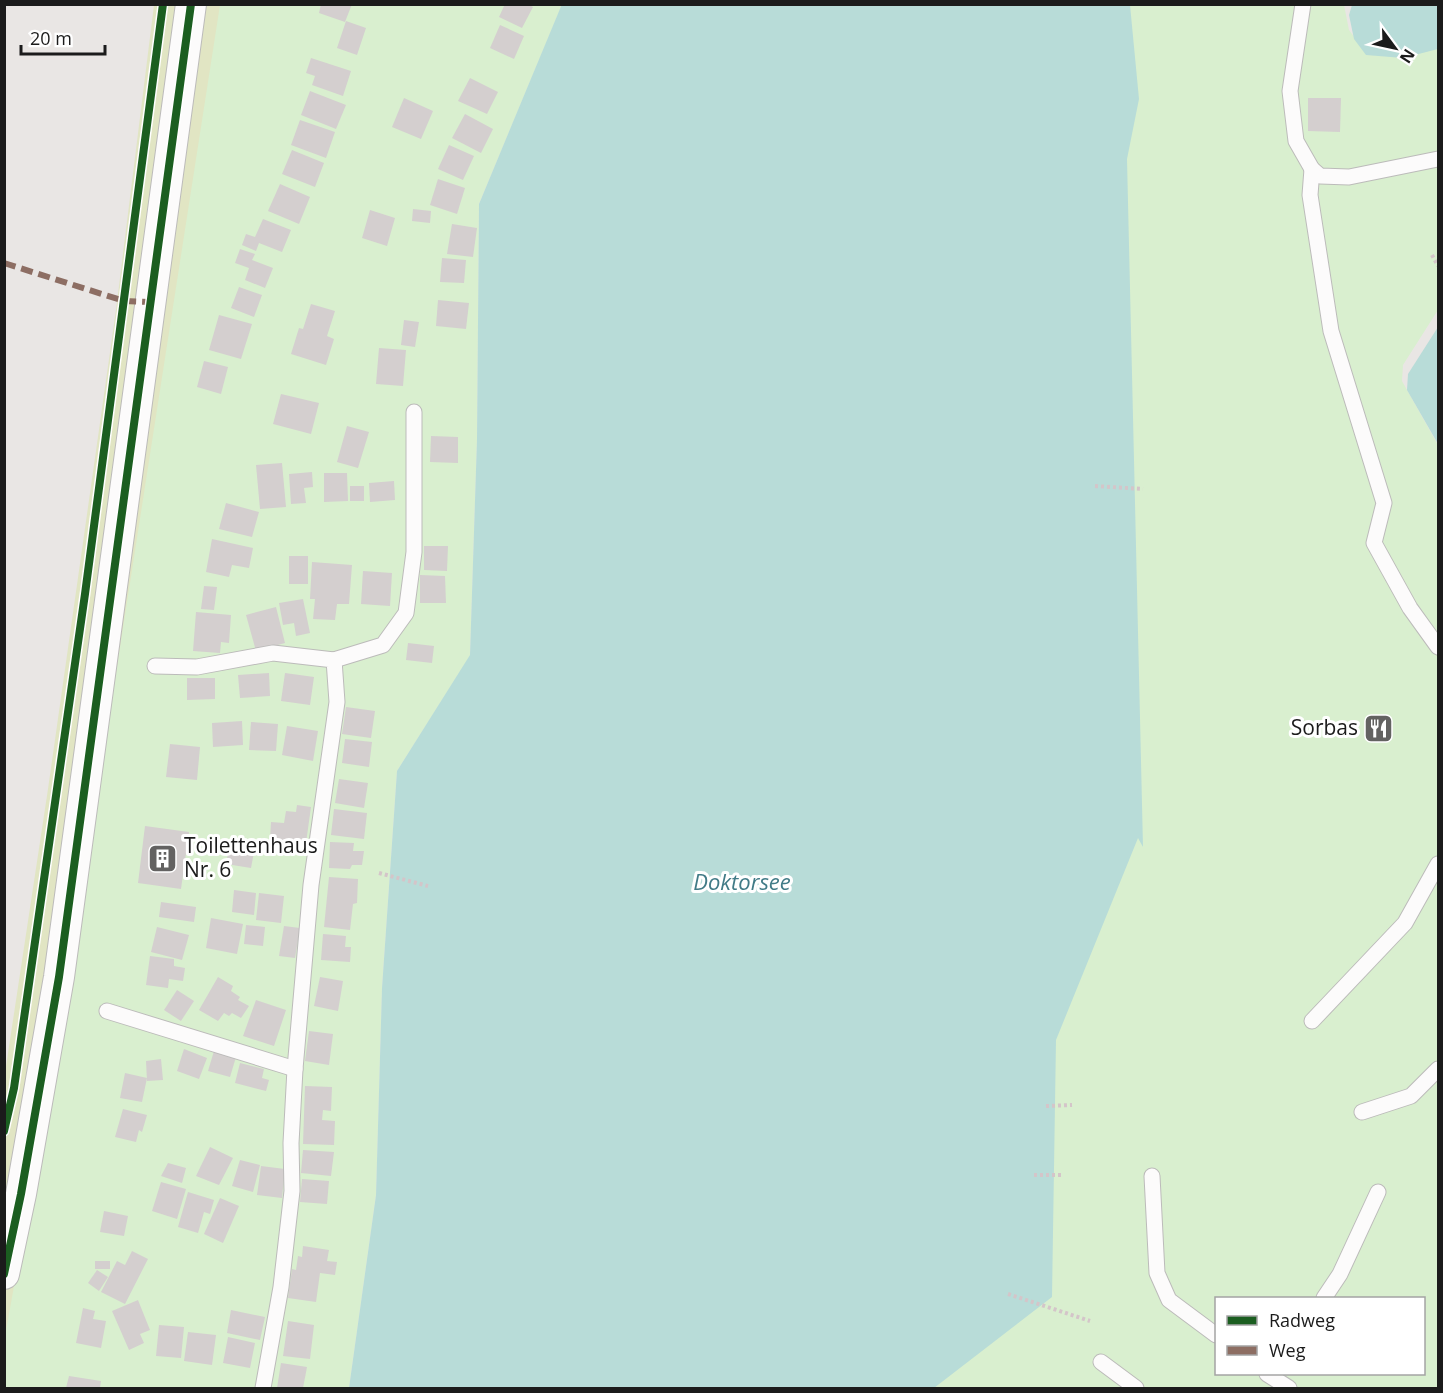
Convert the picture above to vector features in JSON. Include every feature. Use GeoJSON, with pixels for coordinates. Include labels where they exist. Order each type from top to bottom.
{"type":"FeatureCollection","features":[{"type":"Feature","properties":{"kind":"street"},"geometry":{"type":"LineString","coordinates":[[4,1274],[23,1183],[59,977],[191,4]]}},
{"type":"Feature","properties":{"kind":"lane"},"geometry":{"type":"LineString","coordinates":[[1303,4],[1290,91],[1296,141],[1312,169],[1320,176],[1349,177],[1438,159]]}},
{"type":"Feature","properties":{"kind":"lane"},"geometry":{"type":"LineString","coordinates":[[1312,169],[1310,195],[1331,331],[1384,503],[1374,543],[1410,608],[1438,648]]}},
{"type":"Feature","properties":{"kind":"lane"},"geometry":{"type":"LineString","coordinates":[[155,666],[197,667],[273,653],[334,660],[383,645],[406,613],[414,552],[414,412]]}},
{"type":"Feature","properties":{"kind":"lane"},"geometry":{"type":"LineString","coordinates":[[262,1389],[281,1287],[292,1191],[291,1143],[295,1069],[311,885],[337,702],[334,660]]}},
{"type":"Feature","properties":{"kind":"lane"},"geometry":{"type":"LineString","coordinates":[[1312,1021],[1405,923],[1438,864]]}},
{"type":"Feature","properties":{"kind":"lane"},"geometry":{"type":"LineString","coordinates":[[107,1011],[295,1069]]}},
{"type":"Feature","properties":{"kind":"lane"},"geometry":{"type":"LineString","coordinates":[[1362,1112],[1411,1096],[1438,1069]]}},
{"type":"Feature","properties":{"kind":"lane"},"geometry":{"type":"LineString","coordinates":[[1152,1176],[1157,1273],[1170,1300],[1215,1334]]}},
{"type":"Feature","properties":{"kind":"lane"},"geometry":{"type":"LineString","coordinates":[[1325,1297],[1340,1274],[1378,1192]]}},
{"type":"Feature","properties":{"kind":"lane"},"geometry":{"type":"LineString","coordinates":[[1101,1362],[1136,1389]]}},
{"type":"Feature","properties":{"kind":"lane"},"geometry":{"type":"LineString","coordinates":[[1270,1378],[1288,1389]]}},
{"type":"Feature","properties":{"kind":"path"},"geometry":{"type":"LineString","coordinates":[[1432,255],[1438,266]]}},
{"type":"Feature","properties":{"kind":"path"},"geometry":{"type":"LineString","coordinates":[[1095,486],[1143,489]]}},
{"type":"Feature","properties":{"kind":"path"},"geometry":{"type":"LineString","coordinates":[[379,873],[428,886]]}},
{"type":"Feature","properties":{"kind":"path"},"geometry":{"type":"LineString","coordinates":[[1046,1106],[1072,1106]]}},
{"type":"Feature","properties":{"kind":"path"},"geometry":{"type":"LineString","coordinates":[[1034,1175],[1063,1175]]}},
{"type":"Feature","properties":{"kind":"path"},"geometry":{"type":"LineString","coordinates":[[1008,1294],[1090,1321]]}},
{"type":"Feature","properties":{"kind":"green space"},"geometry":{"type":"Polygon","coordinates":[[[154,5],[226,5],[5,1371],[5,1073],[116,310],[154,5]]]}},
{"type":"Feature","properties":{"kind":"green space"},"geometry":{"type":"Polygon","coordinates":[[[220,5],[562,5],[479,204],[477,439],[470,656],[397,771],[382,988],[376,1195],[349,1388],[5,1388],[5,1336],[61,1026],[220,5]]]}},
{"type":"Feature","properties":{"kind":"green space"},"geometry":{"type":"Polygon","coordinates":[[[1125,5],[1344,5],[1349,30],[1361,46],[1438,39],[1438,310],[1403,365],[1402,381],[1438,445],[1438,1388],[925,1388],[1050,1037],[1125,5]]]}},
{"type":"Feature","properties":{"kind":"water","name":"Doktorsee"},"geometry":{"type":"Polygon","coordinates":[[[562,4],[1130,5],[1139,99],[1127,159],[1143,847],[1138,838],[1056,1040],[1052,1297],[934,1388],[349,1388],[376,1195],[382,988],[397,771],[470,655],[477,439],[479,204],[562,4]]]}},
{"type":"Feature","properties":{"kind":"water"},"geometry":{"type":"Polygon","coordinates":[[[1352,5],[1438,5],[1438,49],[1403,58],[1366,55],[1354,39],[1349,15],[1352,5]]]}},
{"type":"Feature","properties":{"kind":"water"},"geometry":{"type":"Polygon","coordinates":[[[1438,327],[1438,444],[1407,390],[1408,374],[1438,327]]]}},
{"type":"Feature","properties":{"kind":"building"},"geometry":{"type":"Polygon","coordinates":[[[321,4],[352,4],[345,22],[319,13],[321,4]]]}},
{"type":"Feature","properties":{"kind":"building"},"geometry":{"type":"Polygon","coordinates":[[[505,4],[528,4],[533,7],[522,28],[499,17],[505,4]]]}},
{"type":"Feature","properties":{"kind":"building"},"geometry":{"type":"Polygon","coordinates":[[[346,21],[366,28],[357,55],[337,48],[346,21]]]}},
{"type":"Feature","properties":{"kind":"building"},"geometry":{"type":"Polygon","coordinates":[[[500,25],[524,36],[514,59],[490,48],[500,25]]]}},
{"type":"Feature","properties":{"kind":"building"},"geometry":{"type":"Polygon","coordinates":[[[311,58],[351,71],[343,96],[312,85],[315,76],[306,73],[311,58]]]}},
{"type":"Feature","properties":{"kind":"building"},"geometry":{"type":"Polygon","coordinates":[[[470,78],[498,92],[487,114],[458,101],[470,78]]]}},
{"type":"Feature","properties":{"kind":"building"},"geometry":{"type":"Polygon","coordinates":[[[310,91],[346,105],[336,129],[301,115],[310,91]]]}},
{"type":"Feature","properties":{"kind":"building"},"geometry":{"type":"Polygon","coordinates":[[[404,98],[433,111],[421,139],[392,127],[404,98]]]}},
{"type":"Feature","properties":{"kind":"building"},"geometry":{"type":"Polygon","coordinates":[[[1308,98],[1341,98],[1340,132],[1308,131],[1308,98]]]}},
{"type":"Feature","properties":{"kind":"building"},"geometry":{"type":"Polygon","coordinates":[[[465,114],[493,129],[481,153],[452,138],[465,114]]]}},
{"type":"Feature","properties":{"kind":"building"},"geometry":{"type":"Polygon","coordinates":[[[300,120],[335,132],[326,158],[291,145],[300,120]]]}},
{"type":"Feature","properties":{"kind":"building"},"geometry":{"type":"Polygon","coordinates":[[[449,145],[474,156],[463,180],[438,169],[449,145]]]}},
{"type":"Feature","properties":{"kind":"building"},"geometry":{"type":"Polygon","coordinates":[[[292,150],[324,163],[315,187],[282,174],[292,150]]]}},
{"type":"Feature","properties":{"kind":"building"},"geometry":{"type":"Polygon","coordinates":[[[438,179],[465,188],[457,214],[430,205],[438,179]]]}},
{"type":"Feature","properties":{"kind":"building"},"geometry":{"type":"Polygon","coordinates":[[[280,184],[310,197],[299,224],[268,211],[280,184]]]}},
{"type":"Feature","properties":{"kind":"building"},"geometry":{"type":"Polygon","coordinates":[[[413,209],[431,211],[430,223],[412,221],[413,209]]]}},
{"type":"Feature","properties":{"kind":"building"},"geometry":{"type":"Polygon","coordinates":[[[370,210],[395,218],[387,246],[362,238],[370,210]]]}},
{"type":"Feature","properties":{"kind":"building"},"geometry":{"type":"Polygon","coordinates":[[[263,219],[291,230],[282,252],[259,243],[256,251],[242,245],[246,234],[255,237],[263,219]]]}},
{"type":"Feature","properties":{"kind":"building"},"geometry":{"type":"Polygon","coordinates":[[[452,224],[477,228],[473,257],[447,254],[452,224]]]}},
{"type":"Feature","properties":{"kind":"building"},"geometry":{"type":"Polygon","coordinates":[[[240,249],[255,254],[252,260],[273,268],[265,288],[245,280],[249,268],[235,263],[240,249]]]}},
{"type":"Feature","properties":{"kind":"building"},"geometry":{"type":"Polygon","coordinates":[[[442,258],[466,260],[464,283],[440,282],[442,258]]]}},
{"type":"Feature","properties":{"kind":"building"},"geometry":{"type":"Polygon","coordinates":[[[239,287],[262,295],[254,317],[231,308],[239,287]]]}},
{"type":"Feature","properties":{"kind":"building"},"geometry":{"type":"Polygon","coordinates":[[[438,300],[469,303],[466,329],[436,326],[438,300]]]}},
{"type":"Feature","properties":{"kind":"building"},"geometry":{"type":"Polygon","coordinates":[[[311,304],[335,311],[327,336],[334,339],[326,365],[291,354],[299,328],[303,329],[311,304]]]}},
{"type":"Feature","properties":{"kind":"building"},"geometry":{"type":"Polygon","coordinates":[[[219,315],[252,324],[241,359],[209,350],[219,315]]]}},
{"type":"Feature","properties":{"kind":"building"},"geometry":{"type":"Polygon","coordinates":[[[404,320],[419,322],[415,347],[401,345],[404,320]]]}},
{"type":"Feature","properties":{"kind":"building"},"geometry":{"type":"Polygon","coordinates":[[[379,348],[406,350],[403,386],[376,384],[379,348]]]}},
{"type":"Feature","properties":{"kind":"building"},"geometry":{"type":"Polygon","coordinates":[[[204,361],[228,367],[221,394],[197,387],[204,361]]]}},
{"type":"Feature","properties":{"kind":"building"},"geometry":{"type":"Polygon","coordinates":[[[281,394],[319,403],[311,434],[273,424],[281,394]]]}},
{"type":"Feature","properties":{"kind":"building"},"geometry":{"type":"Polygon","coordinates":[[[347,426],[369,432],[358,468],[337,462],[347,426]]]}},
{"type":"Feature","properties":{"kind":"building"},"geometry":{"type":"Polygon","coordinates":[[[431,436],[458,437],[458,463],[430,462],[431,436]]]}},
{"type":"Feature","properties":{"kind":"building"},"geometry":{"type":"Polygon","coordinates":[[[282,463],[286,507],[260,509],[256,465],[282,463]]]}},
{"type":"Feature","properties":{"kind":"building"},"geometry":{"type":"Polygon","coordinates":[[[312,472],[313,487],[304,488],[306,503],[291,504],[289,474],[312,472]]]}},
{"type":"Feature","properties":{"kind":"building"},"geometry":{"type":"Polygon","coordinates":[[[324,473],[347,473],[348,501],[324,502],[324,473]]]}},
{"type":"Feature","properties":{"kind":"building"},"geometry":{"type":"Polygon","coordinates":[[[394,481],[395,500],[370,502],[369,483],[394,481]]]}},
{"type":"Feature","properties":{"kind":"building"},"geometry":{"type":"Polygon","coordinates":[[[350,486],[364,486],[364,501],[350,501],[350,486]]]}},
{"type":"Feature","properties":{"kind":"building"},"geometry":{"type":"Polygon","coordinates":[[[226,503],[259,512],[252,537],[219,529],[226,503]]]}},
{"type":"Feature","properties":{"kind":"building"},"geometry":{"type":"Polygon","coordinates":[[[212,539],[253,548],[249,568],[232,565],[229,577],[206,572],[212,539]]]}},
{"type":"Feature","properties":{"kind":"building"},"geometry":{"type":"Polygon","coordinates":[[[424,546],[448,546],[447,571],[424,570],[424,546]]]}},
{"type":"Feature","properties":{"kind":"building"},"geometry":{"type":"Polygon","coordinates":[[[289,556],[308,556],[308,584],[289,584],[289,556]]]}},
{"type":"Feature","properties":{"kind":"building"},"geometry":{"type":"Polygon","coordinates":[[[312,562],[352,565],[349,604],[337,604],[335,620],[313,619],[315,599],[310,599],[312,562]]]}},
{"type":"Feature","properties":{"kind":"building"},"geometry":{"type":"Polygon","coordinates":[[[363,571],[392,573],[390,606],[361,604],[363,571]]]}},
{"type":"Feature","properties":{"kind":"building"},"geometry":{"type":"Polygon","coordinates":[[[420,575],[445,576],[446,603],[420,603],[420,575]]]}},
{"type":"Feature","properties":{"kind":"building"},"geometry":{"type":"Polygon","coordinates":[[[204,586],[217,587],[214,610],[201,609],[204,586]]]}},
{"type":"Feature","properties":{"kind":"building"},"geometry":{"type":"Polygon","coordinates":[[[303,599],[310,633],[296,636],[294,623],[283,625],[279,603],[303,599]]]}},
{"type":"Feature","properties":{"kind":"building"},"geometry":{"type":"Polygon","coordinates":[[[276,607],[285,643],[256,651],[246,615],[276,607]]]}},
{"type":"Feature","properties":{"kind":"building"},"geometry":{"type":"Polygon","coordinates":[[[196,612],[231,615],[229,643],[221,642],[220,653],[193,651],[196,612]]]}},
{"type":"Feature","properties":{"kind":"building"},"geometry":{"type":"Polygon","coordinates":[[[408,643],[434,646],[432,663],[406,660],[408,643]]]}},
{"type":"Feature","properties":{"kind":"building"},"geometry":{"type":"Polygon","coordinates":[[[269,673],[270,696],[240,698],[238,675],[269,673]]]}},
{"type":"Feature","properties":{"kind":"building"},"geometry":{"type":"Polygon","coordinates":[[[285,673],[314,677],[310,705],[281,701],[285,673]]]}},
{"type":"Feature","properties":{"kind":"building"},"geometry":{"type":"Polygon","coordinates":[[[187,678],[215,678],[215,699],[187,700],[187,678]]]}},
{"type":"Feature","properties":{"kind":"building"},"geometry":{"type":"Polygon","coordinates":[[[346,707],[375,711],[371,738],[342,734],[346,707]]]}},
{"type":"Feature","properties":{"kind":"building"},"geometry":{"type":"Polygon","coordinates":[[[242,721],[243,745],[213,747],[212,723],[242,721]]]}},
{"type":"Feature","properties":{"kind":"building"},"geometry":{"type":"Polygon","coordinates":[[[251,722],[278,724],[276,751],[249,750],[251,722]]]}},
{"type":"Feature","properties":{"kind":"building"},"geometry":{"type":"Polygon","coordinates":[[[287,726],[318,731],[313,761],[282,755],[287,726]]]}},
{"type":"Feature","properties":{"kind":"building"},"geometry":{"type":"Polygon","coordinates":[[[345,739],[372,742],[369,767],[342,763],[345,739]]]}},
{"type":"Feature","properties":{"kind":"building"},"geometry":{"type":"Polygon","coordinates":[[[170,744],[200,747],[197,780],[166,777],[170,744]]]}},
{"type":"Feature","properties":{"kind":"building"},"geometry":{"type":"Polygon","coordinates":[[[339,779],[368,783],[364,808],[335,803],[339,779]]]}},
{"type":"Feature","properties":{"kind":"building"},"geometry":{"type":"Polygon","coordinates":[[[297,805],[311,807],[306,843],[270,839],[271,822],[284,823],[286,811],[296,812],[297,805]]]}},
{"type":"Feature","properties":{"kind":"building"},"geometry":{"type":"Polygon","coordinates":[[[334,809],[367,813],[364,839],[331,835],[334,809]]]}},
{"type":"Feature","properties":{"kind":"building","name":"Toilettenhaus Nr. 6"},"geometry":{"type":"Polygon","coordinates":[[[145,826],[189,832],[181,889],[138,883],[145,826]]]}},
{"type":"Feature","properties":{"kind":"building"},"geometry":{"type":"Polygon","coordinates":[[[231,837],[256,841],[251,868],[226,864],[231,837]]]}},
{"type":"Feature","properties":{"kind":"building"},"geometry":{"type":"Polygon","coordinates":[[[330,842],[354,843],[353,851],[364,851],[362,865],[352,865],[350,869],[329,868],[330,842]]]}},
{"type":"Feature","properties":{"kind":"building"},"geometry":{"type":"Polygon","coordinates":[[[329,877],[358,879],[357,903],[353,904],[350,930],[324,927],[329,877]]]}},
{"type":"Feature","properties":{"kind":"building"},"geometry":{"type":"Polygon","coordinates":[[[234,890],[256,893],[254,915],[232,912],[234,890]]]}},
{"type":"Feature","properties":{"kind":"building"},"geometry":{"type":"Polygon","coordinates":[[[259,893],[284,896],[281,923],[256,920],[259,893]]]}},
{"type":"Feature","properties":{"kind":"building"},"geometry":{"type":"Polygon","coordinates":[[[161,902],[196,907],[194,922],[159,917],[161,902]]]}},
{"type":"Feature","properties":{"kind":"building"},"geometry":{"type":"Polygon","coordinates":[[[211,918],[243,924],[237,954],[206,948],[211,918]]]}},
{"type":"Feature","properties":{"kind":"building"},"geometry":{"type":"Polygon","coordinates":[[[246,925],[265,927],[263,946],[244,944],[246,925]]]}},
{"type":"Feature","properties":{"kind":"building"},"geometry":{"type":"Polygon","coordinates":[[[284,926],[300,928],[295,958],[279,956],[284,926]]]}},
{"type":"Feature","properties":{"kind":"building"},"geometry":{"type":"Polygon","coordinates":[[[157,927],[189,935],[182,960],[151,952],[157,927]]]}},
{"type":"Feature","properties":{"kind":"building"},"geometry":{"type":"Polygon","coordinates":[[[323,934],[346,936],[345,947],[351,947],[350,962],[321,960],[323,934]]]}},
{"type":"Feature","properties":{"kind":"building"},"geometry":{"type":"Polygon","coordinates":[[[150,956],[174,959],[174,966],[185,968],[183,981],[169,979],[168,988],[146,985],[150,956]]]}},
{"type":"Feature","properties":{"kind":"building"},"geometry":{"type":"Polygon","coordinates":[[[218,977],[233,986],[231,991],[240,997],[238,1000],[249,1006],[241,1018],[232,1013],[229,1016],[224,1013],[218,1021],[199,1010],[218,977]]]}},
{"type":"Feature","properties":{"kind":"building"},"geometry":{"type":"Polygon","coordinates":[[[320,977],[343,981],[338,1011],[314,1006],[320,977]]]}},
{"type":"Feature","properties":{"kind":"building"},"geometry":{"type":"Polygon","coordinates":[[[177,990],[194,1001],[181,1021],[164,1010],[177,990]]]}},
{"type":"Feature","properties":{"kind":"building"},"geometry":{"type":"Polygon","coordinates":[[[256,1000],[286,1010],[274,1046],[243,1036],[256,1000]]]}},
{"type":"Feature","properties":{"kind":"building"},"geometry":{"type":"Polygon","coordinates":[[[309,1031],[333,1034],[329,1065],[305,1061],[309,1031]]]}},
{"type":"Feature","properties":{"kind":"building"},"geometry":{"type":"Polygon","coordinates":[[[184,1049],[207,1058],[199,1079],[177,1071],[184,1049]]]}},
{"type":"Feature","properties":{"kind":"building"},"geometry":{"type":"Polygon","coordinates":[[[214,1051],[236,1057],[230,1077],[208,1071],[214,1051]]]}},
{"type":"Feature","properties":{"kind":"building"},"geometry":{"type":"Polygon","coordinates":[[[161,1059],[163,1080],[147,1081],[146,1061],[161,1059]]]}},
{"type":"Feature","properties":{"kind":"building"},"geometry":{"type":"Polygon","coordinates":[[[240,1063],[264,1069],[262,1078],[269,1080],[266,1091],[235,1083],[240,1063]]]}},
{"type":"Feature","properties":{"kind":"building"},"geometry":{"type":"Polygon","coordinates":[[[125,1073],[147,1078],[142,1102],[120,1098],[125,1073]]]}},
{"type":"Feature","properties":{"kind":"building"},"geometry":{"type":"Polygon","coordinates":[[[305,1086],[332,1087],[331,1111],[323,1110],[322,1120],[335,1121],[334,1145],[303,1144],[305,1086]]]}},
{"type":"Feature","properties":{"kind":"building"},"geometry":{"type":"Polygon","coordinates":[[[123,1109],[147,1115],[136,1142],[115,1137],[123,1109]]]}},
{"type":"Feature","properties":{"kind":"building"},"geometry":{"type":"Polygon","coordinates":[[[210,1147],[233,1158],[219,1185],[196,1176],[210,1147]]]}},
{"type":"Feature","properties":{"kind":"building"},"geometry":{"type":"Polygon","coordinates":[[[303,1150],[334,1152],[331,1176],[301,1173],[303,1150]]]}},
{"type":"Feature","properties":{"kind":"building"},"geometry":{"type":"Polygon","coordinates":[[[240,1160],[260,1165],[253,1192],[232,1186],[240,1160]]]}},
{"type":"Feature","properties":{"kind":"building"},"geometry":{"type":"Polygon","coordinates":[[[168,1163],[186,1168],[182,1183],[161,1176],[168,1163]]]}},
{"type":"Feature","properties":{"kind":"building"},"geometry":{"type":"Polygon","coordinates":[[[261,1166],[285,1169],[282,1198],[257,1195],[261,1166]]]}},
{"type":"Feature","properties":{"kind":"building"},"geometry":{"type":"Polygon","coordinates":[[[302,1179],[329,1181],[327,1204],[300,1202],[302,1179]]]}},
{"type":"Feature","properties":{"kind":"building"},"geometry":{"type":"Polygon","coordinates":[[[161,1182],[186,1189],[177,1219],[152,1211],[161,1182]]]}},
{"type":"Feature","properties":{"kind":"building"},"geometry":{"type":"Polygon","coordinates":[[[188,1192],[214,1200],[210,1214],[204,1212],[198,1233],[178,1227],[188,1192]]]}},
{"type":"Feature","properties":{"kind":"building"},"geometry":{"type":"Polygon","coordinates":[[[220,1198],[239,1206],[223,1243],[204,1234],[220,1198]]]}},
{"type":"Feature","properties":{"kind":"building"},"geometry":{"type":"Polygon","coordinates":[[[104,1211],[128,1216],[124,1236],[100,1232],[104,1211]]]}},
{"type":"Feature","properties":{"kind":"building"},"geometry":{"type":"Polygon","coordinates":[[[303,1246],[329,1250],[327,1261],[337,1262],[335,1275],[320,1273],[316,1302],[288,1298],[292,1269],[296,1270],[298,1256],[302,1257],[303,1246]]]}},
{"type":"Feature","properties":{"kind":"building"},"geometry":{"type":"Polygon","coordinates":[[[132,1251],[148,1259],[125,1304],[101,1292],[117,1261],[125,1265],[132,1251]]]}},
{"type":"Feature","properties":{"kind":"building"},"geometry":{"type":"Polygon","coordinates":[[[95,1261],[110,1261],[110,1269],[95,1269],[95,1261]]]}},
{"type":"Feature","properties":{"kind":"building"},"geometry":{"type":"Polygon","coordinates":[[[97,1270],[108,1277],[99,1291],[88,1283],[97,1270]]]}},
{"type":"Feature","properties":{"kind":"building"},"geometry":{"type":"Polygon","coordinates":[[[138,1300],[150,1330],[140,1334],[144,1343],[129,1350],[112,1311],[138,1300]]]}},
{"type":"Feature","properties":{"kind":"building"},"geometry":{"type":"Polygon","coordinates":[[[83,1308],[95,1311],[93,1319],[106,1321],[101,1348],[76,1343],[83,1308]]]}},
{"type":"Feature","properties":{"kind":"building"},"geometry":{"type":"Polygon","coordinates":[[[231,1310],[265,1317],[260,1340],[227,1333],[231,1310]]]}},
{"type":"Feature","properties":{"kind":"building"},"geometry":{"type":"Polygon","coordinates":[[[288,1321],[314,1325],[310,1359],[283,1356],[288,1321]]]}},
{"type":"Feature","properties":{"kind":"building"},"geometry":{"type":"Polygon","coordinates":[[[159,1325],[184,1327],[181,1358],[156,1356],[159,1325]]]}},
{"type":"Feature","properties":{"kind":"building"},"geometry":{"type":"Polygon","coordinates":[[[188,1332],[216,1335],[212,1365],[184,1361],[188,1332]]]}},
{"type":"Feature","properties":{"kind":"building"},"geometry":{"type":"Polygon","coordinates":[[[228,1337],[255,1343],[250,1368],[223,1363],[228,1337]]]}},
{"type":"Feature","properties":{"kind":"building"},"geometry":{"type":"Polygon","coordinates":[[[281,1363],[307,1367],[303,1388],[277,1388],[281,1363]]]}},
{"type":"Feature","properties":{"kind":"building"},"geometry":{"type":"Polygon","coordinates":[[[69,1376],[101,1381],[100,1388],[66,1388],[69,1376]]]}},
{"type":"Feature","properties":{"kind":"marked path"},"geometry":{"type":"LineString","coordinates":[[4,263],[124,301],[151,302]]}},
{"type":"Feature","properties":{"kind":"cycle path"},"geometry":{"type":"LineString","coordinates":[[4,1131],[14,1088],[85,594],[163,4]]}},
{"type":"Feature","properties":{"kind":"cycle path"},"geometry":{"type":"LineString","coordinates":[[4,1274],[21,1194],[59,977],[191,4]]}},
{"type":"Feature","properties":{"kind":"place","name":"Sorbas"},"geometry":{"type":"Point","coordinates":[1379,728]}},
{"type":"Feature","properties":{"kind":"place","name":"Toilettenhaus Nr. 6"},"geometry":{"type":"Point","coordinates":[163,858]}}]}
